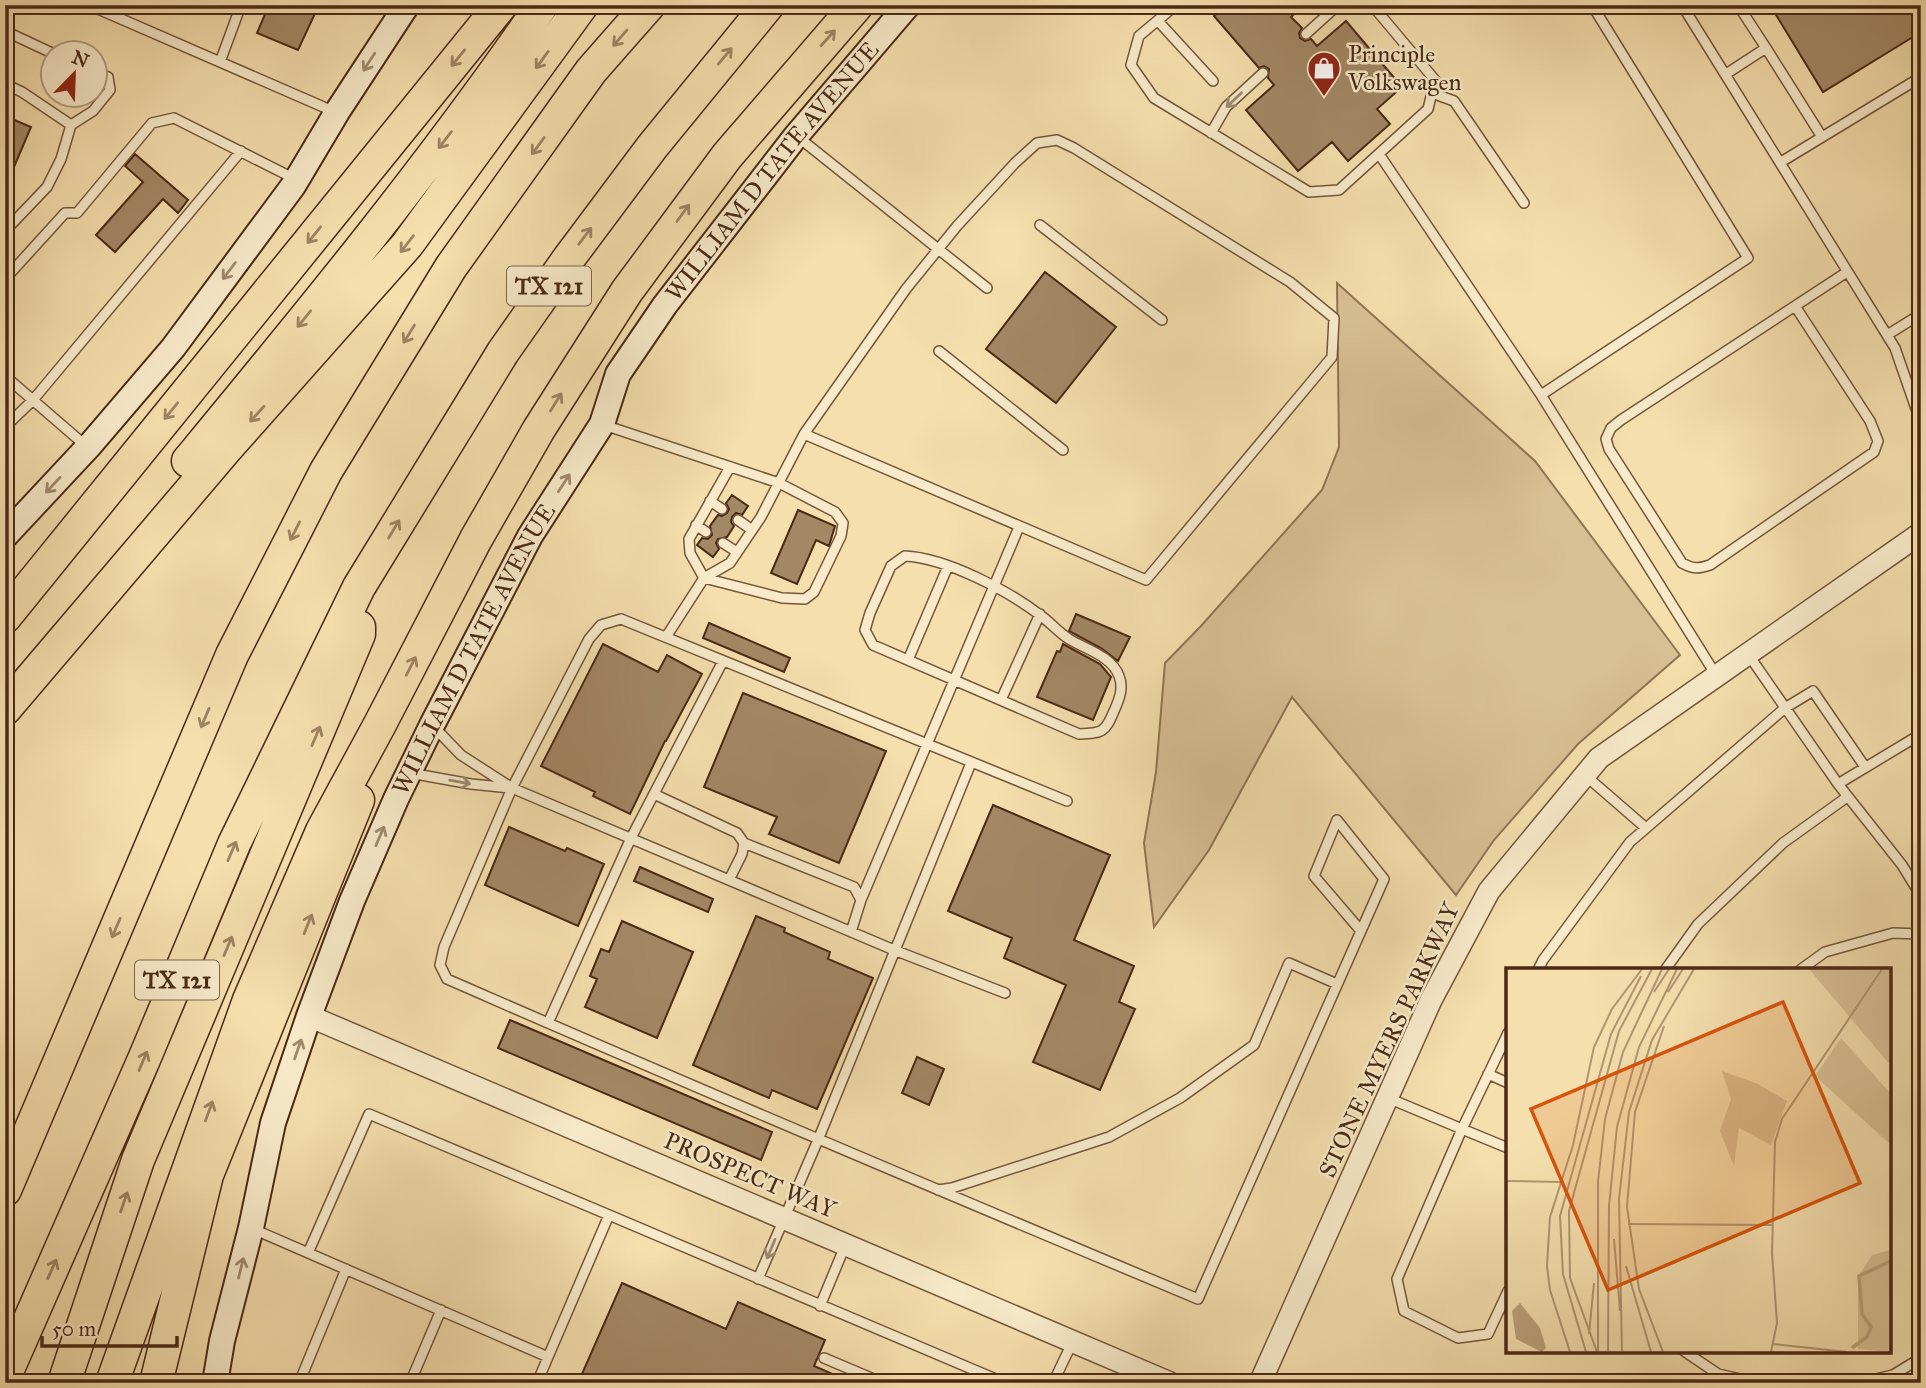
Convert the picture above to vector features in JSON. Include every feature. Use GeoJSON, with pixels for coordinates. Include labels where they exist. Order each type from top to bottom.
{"type":"FeatureCollection","features":[{"type":"Feature","properties":{"kind":"highway"},"geometry":{"type":"LineString","coordinates":[[5,617],[501,5]]}},
{"type":"Feature","properties":{"kind":"highway"},"geometry":{"type":"LineString","coordinates":[[5,700],[13,677],[386,217],[483,91],[542,5]]}},
{"type":"Feature","properties":{"kind":"highway"},"geometry":{"type":"LineString","coordinates":[[5,709],[226,449],[407,245],[582,5]]}},
{"type":"Feature","properties":{"kind":"highway","name":"TX 121"},"geometry":{"type":"LineString","coordinates":[[5,1190],[232,656],[326,471],[451,267],[592,71],[649,5]]}},
{"type":"Feature","properties":{"kind":"highway","name":"TX 121"},"geometry":{"type":"LineString","coordinates":[[5,1376],[145,1057],[234,844],[359,587],[503,352],[569,258],[652,147],[768,5]]}},
{"type":"Feature","properties":{"kind":"highway"},"geometry":{"type":"LineString","coordinates":[[112,1383],[249,1000],[322,831],[504,488],[627,291],[726,156],[857,5]]}},
{"type":"Feature","properties":{"kind":"highway"},"geometry":{"type":"LineString","coordinates":[[64,1383],[138,1160],[359,634],[359,587]]}},
{"type":"Feature","properties":{"kind":"highway"},"geometry":{"type":"LineString","coordinates":[[156,1383],[207,1175],[380,747],[379,726]]}},
{"type":"Feature","properties":{"kind":"highway"},"geometry":{"type":"LineString","coordinates":[[5,1159],[28,1133]]}},
{"type":"Feature","properties":{"kind":"main road"},"geometry":{"type":"LineString","coordinates":[[5,536],[88,447],[173,348],[296,180],[407,5]]}},
{"type":"Feature","properties":{"kind":"main road","name":"WILLIAM D TATE AVENUE"},"geometry":{"type":"LineString","coordinates":[[215,1383],[222,1341],[251,1228],[272,1123],[352,901],[432,725],[530,536],[602,425],[618,374],[665,305],[796,136],[908,5]]}},
{"type":"Feature","properties":{"kind":"street","name":"STONE MYERS PARKWAY"},"geometry":{"type":"LineString","coordinates":[[1260,1383],[1432,1000],[1489,891],[1599,758],[1921,533]]}},
{"type":"Feature","properties":{"kind":"street","name":"PROSPECT WAY"},"geometry":{"type":"LineString","coordinates":[[309,1016],[1170,1383]]}},
{"type":"Feature","properties":{"kind":"lane"},"geometry":{"type":"LineString","coordinates":[[89,5],[104,8],[337,112]]}},
{"type":"Feature","properties":{"kind":"lane"},"geometry":{"type":"LineString","coordinates":[[220,62],[241,5]]}},
{"type":"Feature","properties":{"kind":"lane"},"geometry":{"type":"LineString","coordinates":[[1176,5],[1139,36],[1131,65],[1154,98],[1309,192],[1339,190],[1428,109],[1435,80],[1372,5]]}},
{"type":"Feature","properties":{"kind":"lane"},"geometry":{"type":"LineString","coordinates":[[1306,34],[1338,5]]}},
{"type":"Feature","properties":{"kind":"lane"},"geometry":{"type":"LineString","coordinates":[[1541,395],[1748,258],[1592,5]]}},
{"type":"Feature","properties":{"kind":"lane"},"geometry":{"type":"LineString","coordinates":[[1682,5],[1895,348],[1921,423]]}},
{"type":"Feature","properties":{"kind":"lane"},"geometry":{"type":"LineString","coordinates":[[1738,5],[1822,137]]}},
{"type":"Feature","properties":{"kind":"lane"},"geometry":{"type":"LineString","coordinates":[[1158,20],[1213,81]]}},
{"type":"Feature","properties":{"kind":"lane"},"geometry":{"type":"LineString","coordinates":[[5,31],[38,46]]}},
{"type":"Feature","properties":{"kind":"lane"},"geometry":{"type":"LineString","coordinates":[[1726,74],[1766,48]]}},
{"type":"Feature","properties":{"kind":"lane"},"geometry":{"type":"LineString","coordinates":[[1211,133],[1226,107],[1263,73]]}},
{"type":"Feature","properties":{"kind":"lane"},"geometry":{"type":"LineString","coordinates":[[1781,162],[1921,77]]}},
{"type":"Feature","properties":{"kind":"lane"},"geometry":{"type":"LineString","coordinates":[[5,84],[22,92],[71,125]]}},
{"type":"Feature","properties":{"kind":"lane"},"geometry":{"type":"LineString","coordinates":[[1432,93],[1454,101],[1524,203]]}},
{"type":"Feature","properties":{"kind":"lane"},"geometry":{"type":"LineString","coordinates":[[5,231],[47,187],[61,159],[71,125],[95,108]]}},
{"type":"Feature","properties":{"kind":"lane"},"geometry":{"type":"LineString","coordinates":[[5,279],[65,213],[77,213],[152,123],[174,118],[296,180]]}},
{"type":"Feature","properties":{"kind":"lane"},"geometry":{"type":"LineString","coordinates":[[796,136],[987,288]]}},
{"type":"Feature","properties":{"kind":"lane"},"geometry":{"type":"LineString","coordinates":[[666,637],[704,578],[730,563],[779,483],[804,434],[906,289],[957,226],[1037,143],[1056,140],[1074,148],[1290,282],[1334,318],[1332,357],[1146,580],[804,434]]}},
{"type":"Feature","properties":{"kind":"lane"},"geometry":{"type":"LineString","coordinates":[[5,427],[33,400],[242,151]]}},
{"type":"Feature","properties":{"kind":"lane"},"geometry":{"type":"LineString","coordinates":[[1379,154],[1541,395],[1717,676]]}},
{"type":"Feature","properties":{"kind":"lane"},"geometry":{"type":"LineString","coordinates":[[1040,225],[1162,320]]}},
{"type":"Feature","properties":{"kind":"lane"},"geometry":{"type":"LineString","coordinates":[[1795,306],[1876,432],[1878,441],[1874,452],[1710,565],[1697,569],[1688,566],[1682,563],[1609,449],[1606,439],[1611,428],[1621,420],[1795,306],[1847,272]]}},
{"type":"Feature","properties":{"kind":"lane"},"geometry":{"type":"LineString","coordinates":[[1887,335],[1921,313]]}},
{"type":"Feature","properties":{"kind":"lane"},"geometry":{"type":"LineString","coordinates":[[939,351],[1063,450]]}},
{"type":"Feature","properties":{"kind":"lane"},"geometry":{"type":"LineString","coordinates":[[5,376],[88,447]]}},
{"type":"Feature","properties":{"kind":"lane"},"geometry":{"type":"LineString","coordinates":[[602,425],[779,483],[835,512],[843,523],[841,536],[814,592],[805,599],[782,598],[704,578],[690,553],[689,539],[730,467]]}},
{"type":"Feature","properties":{"kind":"lane"},"geometry":{"type":"LineString","coordinates":[[710,501],[722,509]]}},
{"type":"Feature","properties":{"kind":"lane"},"geometry":{"type":"LineString","coordinates":[[738,520],[752,530]]}},
{"type":"Feature","properties":{"kind":"lane"},"geometry":{"type":"LineString","coordinates":[[696,525],[706,532]]}},
{"type":"Feature","properties":{"kind":"lane"},"geometry":{"type":"LineString","coordinates":[[851,932],[861,900],[1018,527]]}},
{"type":"Feature","properties":{"kind":"lane"},"geometry":{"type":"LineString","coordinates":[[723,543],[737,552]]}},
{"type":"Feature","properties":{"kind":"lane"},"geometry":{"type":"LineString","coordinates":[[905,556],[925,557],[994,585],[1040,614],[1068,638],[1111,663],[1120,677],[1121,695],[1108,727],[1098,733],[1079,734],[873,645],[865,631],[891,566],[905,556]]}},
{"type":"Feature","properties":{"kind":"lane"},"geometry":{"type":"LineString","coordinates":[[908,660],[948,566]]}},
{"type":"Feature","properties":{"kind":"lane"},"geometry":{"type":"LineString","coordinates":[[1001,700],[1040,614]]}},
{"type":"Feature","properties":{"kind":"lane"},"geometry":{"type":"LineString","coordinates":[[1067,801],[621,619],[601,625],[589,639],[512,788],[444,947],[440,965],[447,979],[818,1140],[1198,1299],[1337,984],[1361,931],[1384,879],[1337,820],[1314,876],[1361,931]]}},
{"type":"Feature","properties":{"kind":"lane"},"geometry":{"type":"LineString","coordinates":[[1748,654],[1847,797],[1902,864],[1921,896]]}},
{"type":"Feature","properties":{"kind":"lane"},"geometry":{"type":"LineString","coordinates":[[548,1023],[631,838],[723,661]]}},
{"type":"Feature","properties":{"kind":"lane"},"geometry":{"type":"LineString","coordinates":[[1539,968],[1630,842],[1785,708],[1813,691],[1865,767]]}},
{"type":"Feature","properties":{"kind":"lane"},"geometry":{"type":"LineString","coordinates":[[432,725],[461,755],[512,788],[894,950],[1005,993]]}},
{"type":"Feature","properties":{"kind":"lane"},"geometry":{"type":"LineString","coordinates":[[1838,784],[1921,734]]}},
{"type":"Feature","properties":{"kind":"lane"},"geometry":{"type":"LineString","coordinates":[[758,1279],[818,1140],[971,763]]}},
{"type":"Feature","properties":{"kind":"lane"},"geometry":{"type":"LineString","coordinates":[[409,773],[468,784],[512,788]]}},
{"type":"Feature","properties":{"kind":"lane"},"geometry":{"type":"LineString","coordinates":[[1585,775],[1646,828]]}},
{"type":"Feature","properties":{"kind":"lane"},"geometry":{"type":"LineString","coordinates":[[654,794],[737,833],[744,843],[854,887],[861,900]]}},
{"type":"Feature","properties":{"kind":"lane"},"geometry":{"type":"LineString","coordinates":[[1666,968],[1698,925],[1783,843],[1847,797]]}},
{"type":"Feature","properties":{"kind":"lane"},"geometry":{"type":"LineString","coordinates":[[729,880],[742,854],[744,843]]}},
{"type":"Feature","properties":{"kind":"lane"},"geometry":{"type":"LineString","coordinates":[[1803,968],[1825,953],[1893,933],[1921,934]]}},
{"type":"Feature","properties":{"kind":"lane"},"geometry":{"type":"LineString","coordinates":[[936,1190],[952,1188],[1109,1138],[1180,1098],[1254,1045],[1289,963],[1337,984]]}},
{"type":"Feature","properties":{"kind":"lane"},"geometry":{"type":"LineString","coordinates":[[1506,1037],[1462,1129],[1397,1279],[1404,1311],[1458,1338],[1488,1334],[1506,1294]]}},
{"type":"Feature","properties":{"kind":"lane"},"geometry":{"type":"LineString","coordinates":[[1488,1074],[1506,1082]]}},
{"type":"Feature","properties":{"kind":"lane"},"geometry":{"type":"LineString","coordinates":[[1388,1098],[1506,1148]]}},
{"type":"Feature","properties":{"kind":"lane"},"geometry":{"type":"LineString","coordinates":[[308,1253],[369,1114],[1005,1383]]}},
{"type":"Feature","properties":{"kind":"lane"},"geometry":{"type":"LineString","coordinates":[[537,1383],[609,1215]]}},
{"type":"Feature","properties":{"kind":"lane"},"geometry":{"type":"LineString","coordinates":[[251,1228],[548,1357]]}},
{"type":"Feature","properties":{"kind":"lane"},"geometry":{"type":"LineString","coordinates":[[820,1306],[845,1245]]}},
{"type":"Feature","properties":{"kind":"lane"},"geometry":{"type":"LineString","coordinates":[[299,1383],[346,1269]]}},
{"type":"Feature","properties":{"kind":"lane"},"geometry":{"type":"LineString","coordinates":[[410,1383],[441,1310]]}},
{"type":"Feature","properties":{"kind":"lane"},"geometry":{"type":"LineString","coordinates":[[1053,1383],[1073,1341]]}},
{"type":"Feature","properties":{"kind":"lane"},"geometry":{"type":"LineString","coordinates":[[1687,1353],[1718,1374],[1758,1383]]}},
{"type":"Feature","properties":{"kind":"lane"},"geometry":{"type":"LineString","coordinates":[[824,1357],[883,1383]]}},
{"type":"Feature","properties":{"kind":"lane"},"geometry":{"type":"LineString","coordinates":[[1859,1383],[1893,1375],[1921,1358]]}},
{"type":"Feature","properties":{"kind":"shaded area"},"geometry":{"type":"Polygon","coordinates":[[[1337,283],[1535,461],[1680,655],[1578,744],[1494,840],[1456,895],[1292,697],[1209,850],[1154,927],[1144,843],[1156,772],[1165,663],[1322,490],[1339,447],[1337,283]]]}},
{"type":"Feature","properties":{"kind":"building"},"geometry":{"type":"Polygon","coordinates":[[[269,5],[319,5],[298,50],[257,33],[269,5]]]}},
{"type":"Feature","properties":{"kind":"building","name":"Principle Volkswagen"},"geometry":{"type":"Polygon","coordinates":[[[1226,5],[1304,5],[1291,17],[1302,28],[1300,38],[1305,41],[1311,39],[1317,46],[1346,21],[1402,87],[1377,109],[1390,124],[1348,161],[1332,142],[1298,171],[1246,110],[1274,85],[1268,78],[1269,69],[1264,66],[1259,68],[1214,16],[1226,5]]]}},
{"type":"Feature","properties":{"kind":"building"},"geometry":{"type":"Polygon","coordinates":[[[1770,5],[1921,5],[1921,32],[1823,92],[1770,5]]]}},
{"type":"Feature","properties":{"kind":"building"},"geometry":{"type":"Polygon","coordinates":[[[5,116],[31,127],[5,188],[5,116]]]}},
{"type":"Feature","properties":{"kind":"building"},"geometry":{"type":"Polygon","coordinates":[[[135,154],[188,200],[178,213],[163,199],[115,252],[96,235],[143,182],[125,166],[135,154]]]}},
{"type":"Feature","properties":{"kind":"building"},"geometry":{"type":"Polygon","coordinates":[[[1045,272],[1116,327],[1056,403],[986,349],[1045,272]]]}},
{"type":"Feature","properties":{"kind":"building"},"geometry":{"type":"Polygon","coordinates":[[[732,495],[748,506],[742,515],[736,513],[732,517],[734,526],[727,537],[718,539],[716,543],[719,549],[713,557],[697,545],[702,538],[708,539],[712,535],[710,526],[718,515],[727,513],[729,509],[726,503],[732,495]]]}},
{"type":"Feature","properties":{"kind":"building"},"geometry":{"type":"Polygon","coordinates":[[[798,510],[835,526],[829,546],[816,540],[797,584],[771,573],[798,510]]]}},
{"type":"Feature","properties":{"kind":"building"},"geometry":{"type":"Polygon","coordinates":[[[1076,614],[1130,637],[1118,661],[1101,648],[1069,631],[1076,614]]]}},
{"type":"Feature","properties":{"kind":"building"},"geometry":{"type":"Polygon","coordinates":[[[709,623],[790,658],[784,672],[703,638],[709,623]]]}},
{"type":"Feature","properties":{"kind":"building"},"geometry":{"type":"Polygon","coordinates":[[[603,644],[658,672],[667,655],[702,674],[665,741],[630,814],[593,796],[595,792],[541,766],[603,644]]]}},
{"type":"Feature","properties":{"kind":"building"},"geometry":{"type":"Polygon","coordinates":[[[1063,644],[1100,664],[1111,677],[1093,720],[1037,697],[1057,651],[1060,652],[1063,644]]]}},
{"type":"Feature","properties":{"kind":"building"},"geometry":{"type":"Polygon","coordinates":[[[743,693],[886,751],[839,863],[769,834],[777,817],[704,787],[743,693]]]}},
{"type":"Feature","properties":{"kind":"building"},"geometry":{"type":"Polygon","coordinates":[[[993,805],[1110,855],[1074,940],[1134,966],[1119,1002],[1135,1009],[1100,1090],[1033,1062],[1066,985],[1004,958],[1012,938],[948,911],[993,805]]]}},
{"type":"Feature","properties":{"kind":"building"},"geometry":{"type":"Polygon","coordinates":[[[509,827],[604,864],[578,926],[485,885],[509,827]]]}},
{"type":"Feature","properties":{"kind":"building"},"geometry":{"type":"Polygon","coordinates":[[[640,867],[713,899],[708,912],[634,881],[640,867]]]}},
{"type":"Feature","properties":{"kind":"building"},"geometry":{"type":"Polygon","coordinates":[[[756,916],[785,928],[784,932],[830,952],[828,959],[873,978],[817,1109],[772,1090],[769,1098],[693,1065],[756,916]]]}},
{"type":"Feature","properties":{"kind":"building"},"geometry":{"type":"Polygon","coordinates":[[[622,921],[693,952],[657,1038],[585,1007],[597,979],[590,976],[601,949],[609,952],[622,921]]]}},
{"type":"Feature","properties":{"kind":"building"},"geometry":{"type":"Polygon","coordinates":[[[510,1020],[772,1132],[761,1160],[498,1048],[510,1020]]]}},
{"type":"Feature","properties":{"kind":"building"},"geometry":{"type":"Polygon","coordinates":[[[917,1057],[944,1069],[929,1105],[902,1093],[917,1057]]]}},
{"type":"Feature","properties":{"kind":"building"},"geometry":{"type":"Polygon","coordinates":[[[622,1283],[726,1329],[738,1302],[825,1340],[814,1366],[853,1383],[578,1383],[622,1283]]]}},
{"type":"Feature","properties":{"kind":"place","name":"Principle Volkswagen"},"geometry":{"type":"Point","coordinates":[1324,98]}}]}
